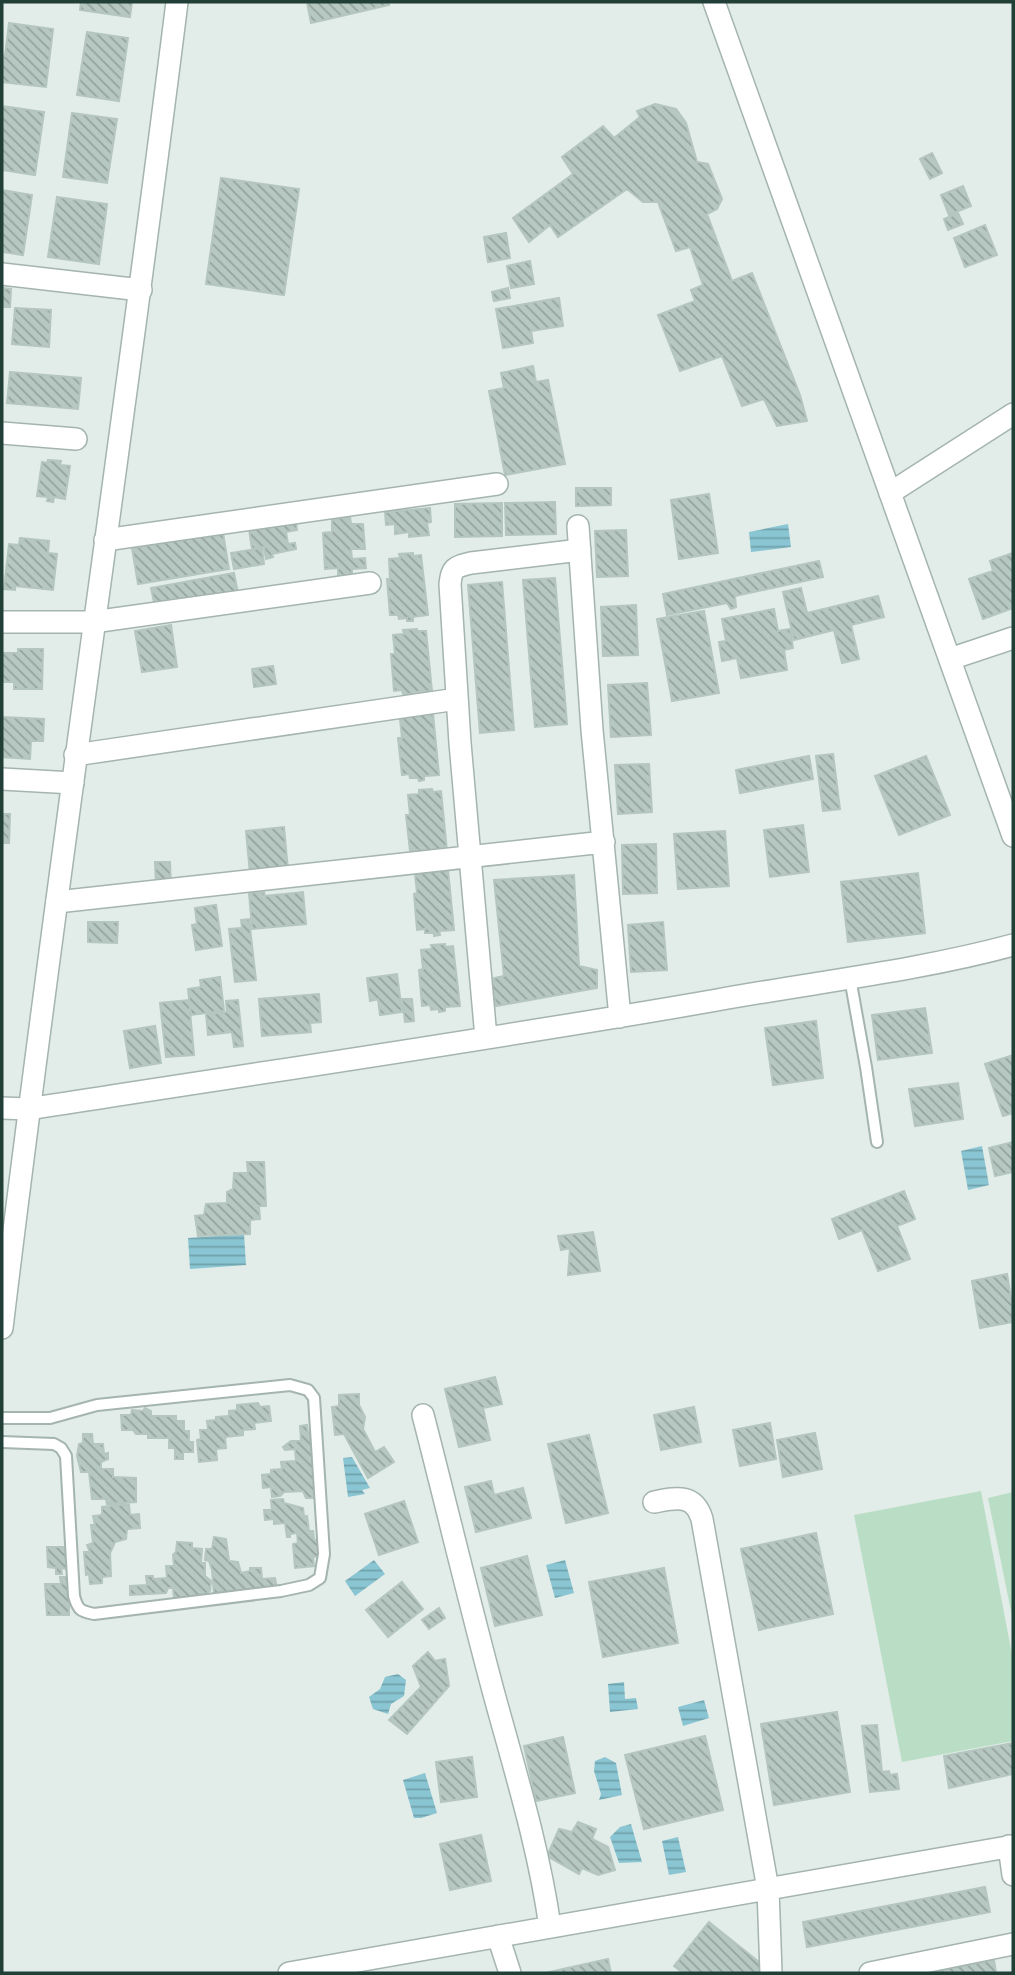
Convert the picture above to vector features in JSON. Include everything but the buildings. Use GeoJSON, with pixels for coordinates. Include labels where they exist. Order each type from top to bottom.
{"type":"FeatureCollection","features":[{"type":"Feature","properties":{"kind":"street"},"geometry":{"type":"LineString","coordinates":[[2,1328],[28,1109],[93,622],[141,290],[177,2]]}},
{"type":"Feature","properties":{"kind":"street"},"geometry":{"type":"LineString","coordinates":[[714,2],[1013,836]]}},
{"type":"Feature","properties":{"kind":"street"},"geometry":{"type":"LineString","coordinates":[[2,274],[141,290]]}},
{"type":"Feature","properties":{"kind":"street"},"geometry":{"type":"LineString","coordinates":[[890,493],[1013,414]]}},
{"type":"Feature","properties":{"kind":"street"},"geometry":{"type":"LineString","coordinates":[[2,433],[76,439]]}},
{"type":"Feature","properties":{"kind":"street"},"geometry":{"type":"LineString","coordinates":[[105,540],[497,484]]}},
{"type":"Feature","properties":{"kind":"street"},"geometry":{"type":"LineString","coordinates":[[578,526],[592,730],[620,1017]]}},
{"type":"Feature","properties":{"kind":"street"},"geometry":{"type":"LineString","coordinates":[[486,1038],[457,699],[450,584],[453,569],[459,565],[580,550]]}},
{"type":"Feature","properties":{"kind":"street"},"geometry":{"type":"LineString","coordinates":[[2,622],[93,622],[370,583]]}},
{"type":"Feature","properties":{"kind":"street"},"geometry":{"type":"LineString","coordinates":[[950,659],[1013,638]]}},
{"type":"Feature","properties":{"kind":"street"},"geometry":{"type":"LineString","coordinates":[[75,755],[457,699]]}},
{"type":"Feature","properties":{"kind":"street"},"geometry":{"type":"LineString","coordinates":[[2,779],[73,783]]}},
{"type":"Feature","properties":{"kind":"street"},"geometry":{"type":"LineString","coordinates":[[57,902],[604,842]]}},
{"type":"Feature","properties":{"kind":"street"},"geometry":{"type":"LineString","coordinates":[[2,1108],[28,1109],[620,1017],[850,978],[1013,945]]}},
{"type":"Feature","properties":{"kind":"street"},"geometry":{"type":"LineString","coordinates":[[423,1415],[518,1783],[547,1902],[550,1927]]}},
{"type":"Feature","properties":{"kind":"street"},"geometry":{"type":"LineString","coordinates":[[654,1502],[687,1499],[700,1511],[768,1889],[771,1973]]}},
{"type":"Feature","properties":{"kind":"street"},"geometry":{"type":"LineString","coordinates":[[289,1973],[1011,1846],[1013,1875]]}},
{"type":"Feature","properties":{"kind":"street"},"geometry":{"type":"LineString","coordinates":[[498,1936],[510,1973]]}},
{"type":"Feature","properties":{"kind":"street"},"geometry":{"type":"LineString","coordinates":[[870,1973],[1013,1944]]}},
{"type":"Feature","properties":{"kind":"lane"},"geometry":{"type":"LineString","coordinates":[[850,978],[877,1142]]}},
{"type":"Feature","properties":{"kind":"lane"},"geometry":{"type":"LineString","coordinates":[[2,1418],[50,1418],[97,1405],[290,1385],[308,1390],[314,1398],[324,1554],[320,1578],[309,1586],[281,1591],[94,1614],[82,1611],[77,1606],[74,1595],[66,1456],[61,1448],[54,1444],[2,1442]]}},
{"type":"Feature","properties":{"kind":"green space"},"geometry":{"type":"Polygon","coordinates":[[[981,1491],[1013,1660],[1013,1741],[902,1762],[854,1515],[981,1491]]]}},
{"type":"Feature","properties":{"kind":"green space"},"geometry":{"type":"Polygon","coordinates":[[[1013,1492],[1013,1621],[988,1498],[1013,1492]]]}},
{"type":"Feature","properties":{"kind":"water"},"geometry":{"type":"Polygon","coordinates":[[[788,524],[791,547],[751,552],[749,532],[788,524]]]}},
{"type":"Feature","properties":{"kind":"water"},"geometry":{"type":"Polygon","coordinates":[[[982,1146],[989,1185],[968,1190],[961,1151],[982,1146]]]}},
{"type":"Feature","properties":{"kind":"water"},"geometry":{"type":"Polygon","coordinates":[[[244,1234],[246,1265],[190,1269],[188,1238],[244,1234]]]}},
{"type":"Feature","properties":{"kind":"water"},"geometry":{"type":"Polygon","coordinates":[[[352,1457],[370,1488],[362,1490],[365,1494],[348,1497],[343,1458],[352,1457]]]}},
{"type":"Feature","properties":{"kind":"water"},"geometry":{"type":"Polygon","coordinates":[[[374,1560],[385,1574],[355,1596],[345,1581],[374,1560]]]}},
{"type":"Feature","properties":{"kind":"water"},"geometry":{"type":"Polygon","coordinates":[[[565,1560],[574,1593],[555,1598],[546,1565],[565,1560]]]}},
{"type":"Feature","properties":{"kind":"water"},"geometry":{"type":"Polygon","coordinates":[[[398,1674],[406,1680],[404,1696],[391,1704],[388,1714],[373,1709],[369,1697],[380,1689],[385,1677],[398,1674]]]}},
{"type":"Feature","properties":{"kind":"water"},"geometry":{"type":"Polygon","coordinates":[[[624,1682],[625,1699],[636,1698],[638,1709],[610,1712],[608,1684],[624,1682]]]}},
{"type":"Feature","properties":{"kind":"water"},"geometry":{"type":"Polygon","coordinates":[[[704,1700],[709,1718],[683,1726],[678,1707],[704,1700]]]}},
{"type":"Feature","properties":{"kind":"water"},"geometry":{"type":"Polygon","coordinates":[[[605,1757],[616,1763],[622,1795],[599,1800],[601,1794],[594,1771],[595,1761],[605,1757]]]}},
{"type":"Feature","properties":{"kind":"water"},"geometry":{"type":"Polygon","coordinates":[[[425,1773],[437,1813],[414,1818],[403,1780],[425,1773]]]}},
{"type":"Feature","properties":{"kind":"water"},"geometry":{"type":"Polygon","coordinates":[[[631,1824],[642,1862],[619,1863],[610,1837],[620,1827],[631,1824]]]}},
{"type":"Feature","properties":{"kind":"water"},"geometry":{"type":"Polygon","coordinates":[[[678,1837],[686,1872],[669,1875],[662,1841],[678,1837]]]}}]}
